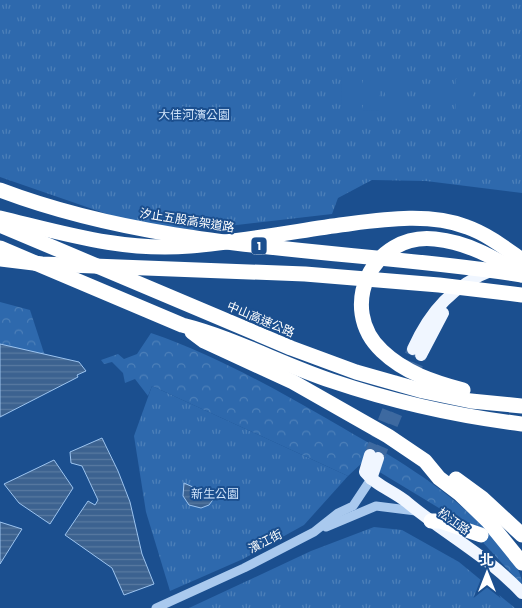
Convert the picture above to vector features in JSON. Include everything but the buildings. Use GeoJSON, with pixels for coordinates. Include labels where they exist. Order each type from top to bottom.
{"type":"FeatureCollection","features":[{"type":"Feature","properties":{"kind":"highway","name":"汐止五股高架道路"},"geometry":{"type":"LineString","coordinates":[[0,190],[90,217],[166,233],[522,275]]}},
{"type":"Feature","properties":{"kind":"highway"},"geometry":{"type":"LineString","coordinates":[[0,218],[73,237],[129,246],[189,247],[367,222],[404,219],[442,221],[467,226],[487,236],[522,260]]}},
{"type":"Feature","properties":{"kind":"highway","name":"中山高速公路"},"geometry":{"type":"LineString","coordinates":[[0,225],[291,348],[356,372],[432,393],[471,401],[522,406]]}},
{"type":"Feature","properties":{"kind":"highway"},"geometry":{"type":"LineString","coordinates":[[487,236],[522,247]]}},
{"type":"Feature","properties":{"kind":"highway"},"geometry":{"type":"LineString","coordinates":[[502,404],[431,381],[402,367],[380,350],[367,330],[361,310],[362,292],[370,269],[390,248],[413,240],[433,238],[456,242],[478,250],[522,275]]}},
{"type":"Feature","properties":{"kind":"highway"},"geometry":{"type":"LineString","coordinates":[[0,248],[182,325],[212,333],[332,381],[414,406],[480,419],[522,424]]}},
{"type":"Feature","properties":{"kind":"highway","name":"1"},"geometry":{"type":"LineString","coordinates":[[0,260],[42,264],[305,274],[439,285],[522,295]]}},
{"type":"Feature","properties":{"kind":"highway"},"geometry":{"type":"LineString","coordinates":[[182,325],[204,341],[293,382],[388,436],[425,461],[439,478],[460,494],[488,521],[522,563]]}},
{"type":"Feature","properties":{"kind":"highway"},"geometry":{"type":"LineString","coordinates":[[425,461],[436,464],[482,498],[522,535]]}},
{"type":"Feature","properties":{"kind":"highway"},"geometry":{"type":"LineString","coordinates":[[431,521],[440,521],[481,534]]}},
{"type":"Feature","properties":{"kind":"main road"},"geometry":{"type":"LineString","coordinates":[[417,352],[445,309],[498,272]]}},
{"type":"Feature","properties":{"kind":"main road"},"geometry":{"type":"LineString","coordinates":[[371,479],[365,472],[374,457]]}},
{"type":"Feature","properties":{"kind":"main road","name":"松江路"},"geometry":{"type":"LineString","coordinates":[[371,479],[408,503],[438,528],[484,558],[522,593]]}},
{"type":"Feature","properties":{"kind":"street","name":"濱江街"},"geometry":{"type":"LineString","coordinates":[[156,608],[244,568],[314,532],[338,513],[353,506],[371,479]]}},
{"type":"Feature","properties":{"kind":"street","name":"松江路"},"geometry":{"type":"LineString","coordinates":[[314,532],[376,506],[416,511]]}},
{"type":"Feature","properties":{"kind":"green space","name":"大佳河濱公園"},"geometry":{"type":"Polygon","coordinates":[[[0,0],[522,0],[522,193],[426,181],[372,180],[338,198],[332,214],[194,230],[130,222],[0,177],[0,0]]]}},
{"type":"Feature","properties":{"kind":"green space"},"geometry":{"type":"Polygon","coordinates":[[[342,76],[357,76],[357,110],[341,110],[342,76]]]}},
{"type":"Feature","properties":{"kind":"green space"},"geometry":{"type":"Polygon","coordinates":[[[363,77],[379,77],[379,111],[363,110],[363,77]]]}},
{"type":"Feature","properties":{"kind":"green space"},"geometry":{"type":"Polygon","coordinates":[[[385,77],[401,77],[401,111],[385,111],[385,77]]]}},
{"type":"Feature","properties":{"kind":"green space"},"geometry":{"type":"Polygon","coordinates":[[[433,79],[449,79],[449,112],[433,112],[433,79]]]}},
{"type":"Feature","properties":{"kind":"green space"},"geometry":{"type":"Polygon","coordinates":[[[456,79],[472,79],[472,112],[456,112],[456,79]]]}},
{"type":"Feature","properties":{"kind":"green space"},"geometry":{"type":"Polygon","coordinates":[[[0,302],[30,310],[45,356],[0,344],[0,302]]]}},
{"type":"Feature","properties":{"kind":"green space"},"geometry":{"type":"Polygon","coordinates":[[[151,333],[196,350],[261,382],[397,460],[421,476],[444,492],[486,530],[516,567],[522,580],[522,585],[467,525],[363,462],[348,476],[152,386],[148,396],[135,379],[125,383],[123,373],[112,362],[104,364],[101,360],[118,354],[124,359],[137,354],[151,333]]]}},
{"type":"Feature","properties":{"kind":"green space","name":"新生公園"},"geometry":{"type":"Polygon","coordinates":[[[152,386],[348,476],[304,525],[243,559],[170,591],[146,512],[134,436],[152,386]]]}},
{"type":"Feature","properties":{"kind":"green space"},"geometry":{"type":"Polygon","coordinates":[[[374,527],[402,530],[459,562],[515,608],[189,608],[311,551],[374,527]]]}},
{"type":"Feature","properties":{"kind":"shaded area"},"geometry":{"type":"Polygon","coordinates":[[[0,344],[79,362],[86,371],[77,375],[78,377],[0,417],[0,344]]]}},
{"type":"Feature","properties":{"kind":"shaded area"},"geometry":{"type":"Polygon","coordinates":[[[102,438],[130,502],[142,554],[154,584],[124,595],[112,568],[65,535],[88,501],[95,505],[98,500],[82,466],[71,463],[70,452],[102,438]]]}},
{"type":"Feature","properties":{"kind":"shaded area"},"geometry":{"type":"Polygon","coordinates":[[[54,460],[73,488],[50,524],[19,503],[4,484],[54,460]]]}},
{"type":"Feature","properties":{"kind":"shaded area"},"geometry":{"type":"Polygon","coordinates":[[[184,483],[215,497],[209,505],[201,508],[189,505],[183,496],[184,483]]]}},
{"type":"Feature","properties":{"kind":"shaded area"},"geometry":{"type":"Polygon","coordinates":[[[0,522],[22,529],[0,564],[0,522]]]}},
{"type":"Feature","properties":{"kind":"tunnel"},"geometry":{"type":"LineString","coordinates":[[370,455],[413,349]]}},
{"type":"Feature","properties":{"kind":"tunnel"},"geometry":{"type":"LineString","coordinates":[[378,458],[421,355]]}}]}
